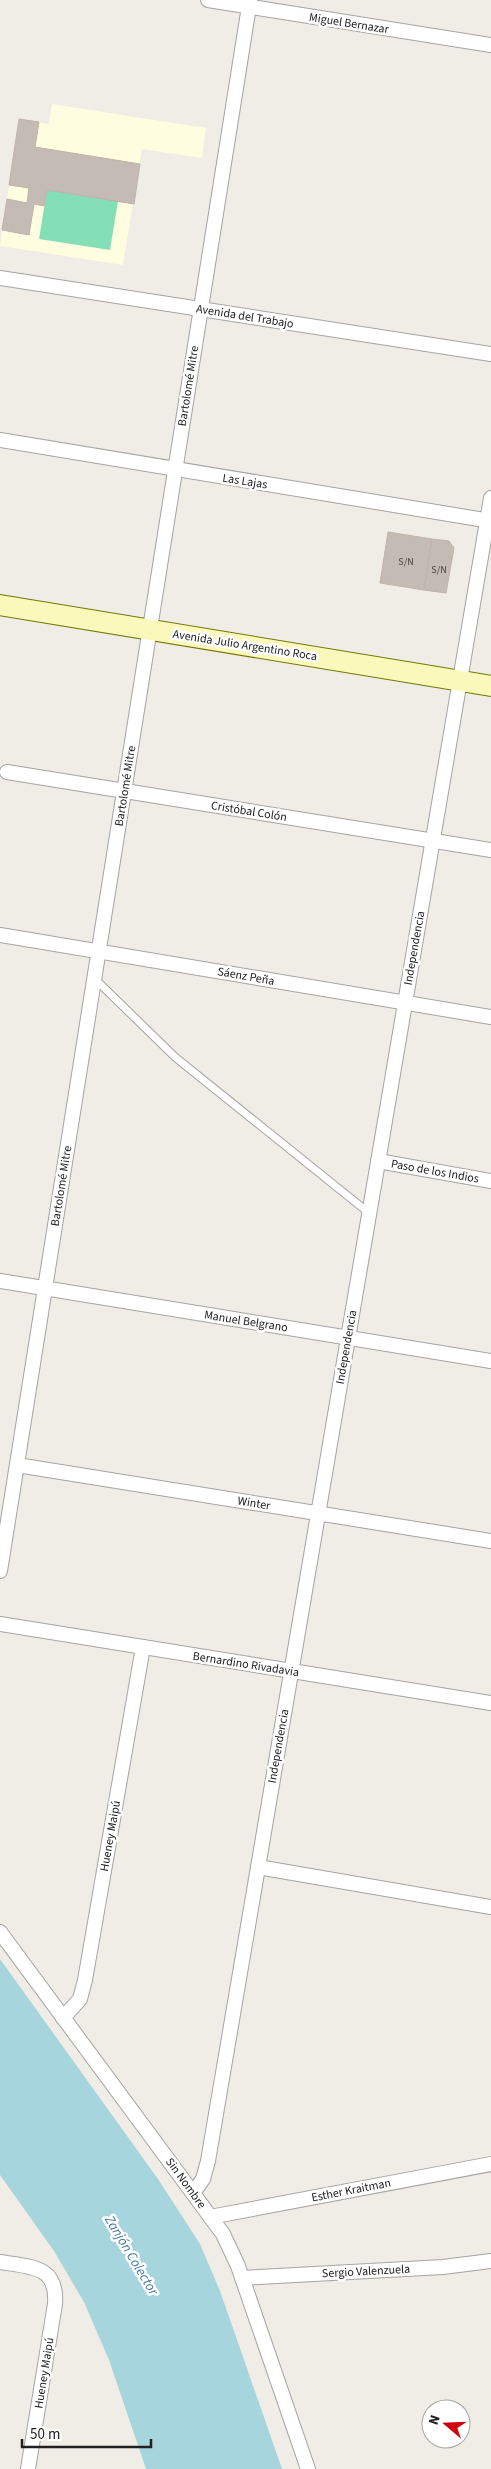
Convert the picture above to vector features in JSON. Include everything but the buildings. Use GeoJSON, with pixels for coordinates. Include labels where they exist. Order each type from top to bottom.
{"type":"FeatureCollection","features":[{"type":"Feature","properties":{"kind":"main road","name":"Avenida Julio Argentino Roca"},"geometry":{"type":"LineString","coordinates":[[0,605],[491,686]]}},
{"type":"Feature","properties":{"kind":"street","name":"Miguel Bernazar"},"geometry":{"type":"LineString","coordinates":[[208,0],[249,3],[491,45]]}},
{"type":"Feature","properties":{"kind":"street","name":"Bartolomé Mitre"},"geometry":{"type":"LineString","coordinates":[[0,1571],[249,3]]}},
{"type":"Feature","properties":{"kind":"street","name":"Avenida del Trabajo"},"geometry":{"type":"LineString","coordinates":[[0,278],[491,354]]}},
{"type":"Feature","properties":{"kind":"street","name":"Las Lajas"},"geometry":{"type":"LineString","coordinates":[[0,440],[489,521]]}},
{"type":"Feature","properties":{"kind":"street","name":"Independencia"},"geometry":{"type":"LineString","coordinates":[[193,2192],[203,2179],[208,2161],[460,681],[489,521],[491,498]]}},
{"type":"Feature","properties":{"kind":"street","name":"Cristóbal Colón"},"geometry":{"type":"LineString","coordinates":[[4,771],[491,850]]}},
{"type":"Feature","properties":{"kind":"street","name":"Sáenz Peña"},"geometry":{"type":"LineString","coordinates":[[0,935],[491,1017]]}},
{"type":"Feature","properties":{"kind":"street","name":"Paso de los Indios"},"geometry":{"type":"LineString","coordinates":[[378,1161],[491,1181]]}},
{"type":"Feature","properties":{"kind":"street","name":"Manuel Belgrano"},"geometry":{"type":"LineString","coordinates":[[0,1281],[491,1361]]}},
{"type":"Feature","properties":{"kind":"street","name":"Winter"},"geometry":{"type":"LineString","coordinates":[[17,1465],[491,1541]]}},
{"type":"Feature","properties":{"kind":"street","name":"Bernardino Rivadavia"},"geometry":{"type":"LineString","coordinates":[[0,1624],[491,1703]]}},
{"type":"Feature","properties":{"kind":"street","name":"Hueney Maipú"},"geometry":{"type":"LineString","coordinates":[[63,2018],[80,1999],[85,1980],[143,1647]]}},
{"type":"Feature","properties":{"kind":"street"},"geometry":{"type":"LineString","coordinates":[[258,1868],[491,1907]]}},
{"type":"Feature","properties":{"kind":"street","name":"Sin Nombre"},"geometry":{"type":"LineString","coordinates":[[0,1932],[193,2192],[228,2244],[242,2278],[308,2469]]}},
{"type":"Feature","properties":{"kind":"street","name":"Esther Kraitman"},"geometry":{"type":"LineString","coordinates":[[210,2216],[491,2164]]}},
{"type":"Feature","properties":{"kind":"street","name":"Sergio Valenzuela"},"geometry":{"type":"LineString","coordinates":[[242,2278],[443,2267],[491,2261]]}},
{"type":"Feature","properties":{"kind":"street","name":"Hueney Maipú"},"geometry":{"type":"LineString","coordinates":[[0,2262],[34,2267],[50,2277],[55,2290],[55,2304],[28,2469]]}},
{"type":"Feature","properties":{"kind":"lane"},"geometry":{"type":"LineString","coordinates":[[94,978],[175,1058],[369,1213]]}},
{"type":"Feature","properties":{"kind":"shaded area"},"geometry":{"type":"Polygon","coordinates":[[[52,104],[206,128],[202,158],[142,149],[123,265],[0,246],[19,119],[49,124],[52,104]]]}},
{"type":"Feature","properties":{"kind":"green space"},"geometry":{"type":"Polygon","coordinates":[[[47,190],[118,201],[110,250],[39,239],[47,190]]]}},
{"type":"Feature","properties":{"kind":"water","name":"Zanjón Colector"},"geometry":{"type":"Polygon","coordinates":[[[0,1959],[158,2179],[200,2244],[220,2291],[282,2469],[146,2469],[109,2360],[84,2302],[54,2251],[0,2175],[0,1959]]]}}]}
